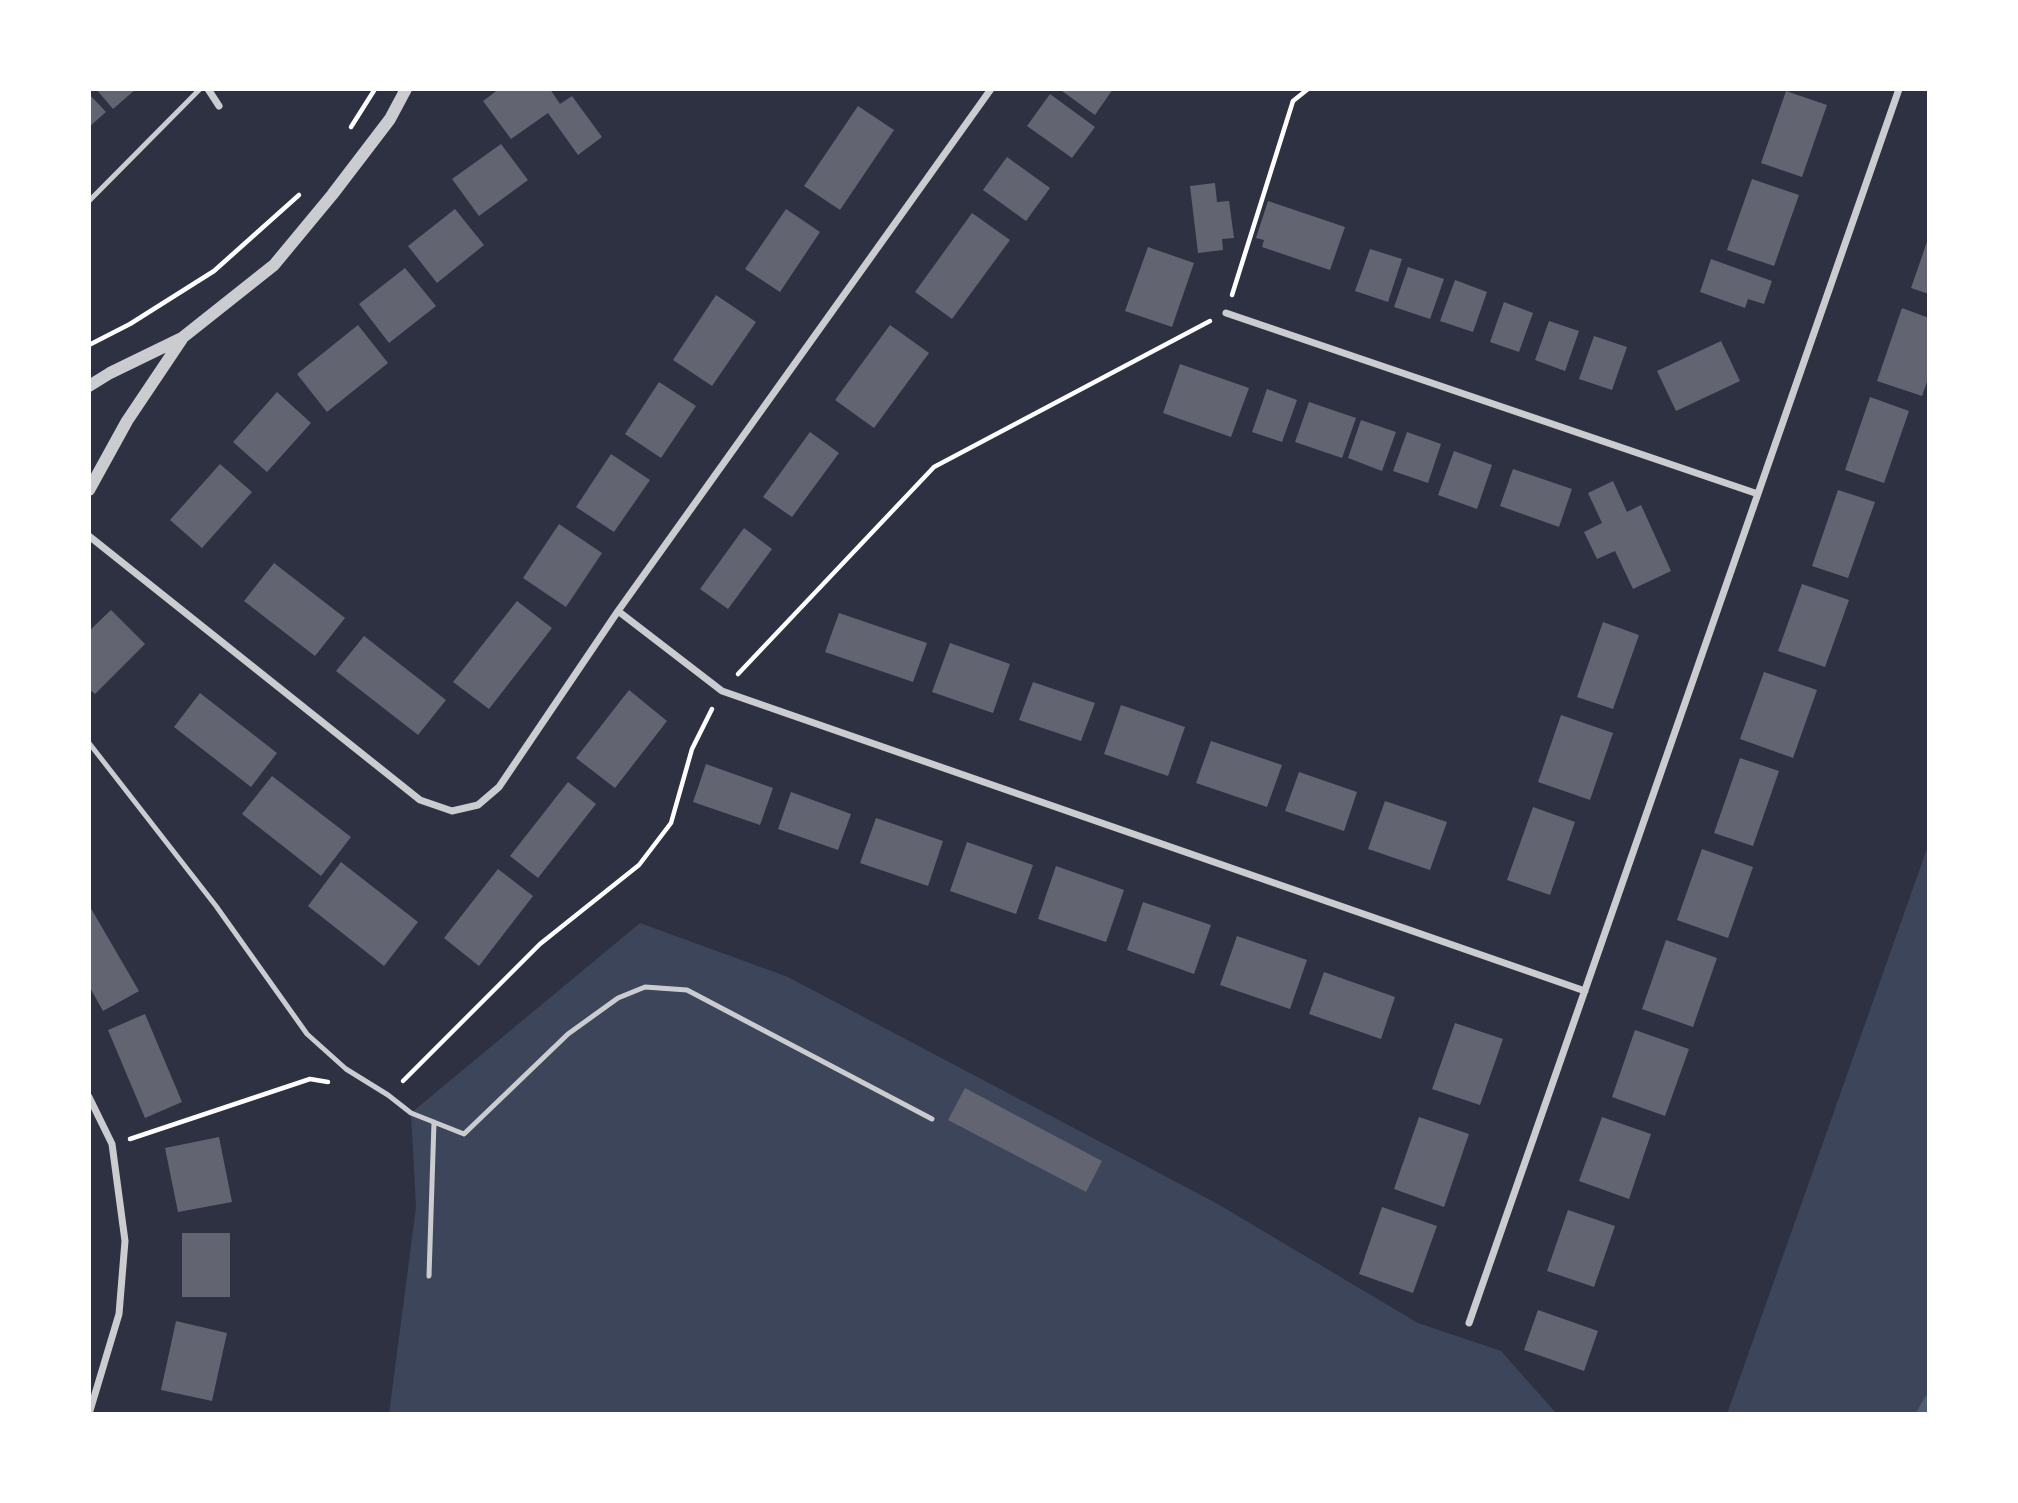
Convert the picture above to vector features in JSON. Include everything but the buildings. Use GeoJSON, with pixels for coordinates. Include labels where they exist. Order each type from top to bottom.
{"type":"FeatureCollection","features":[{"type":"Feature","properties":{"kind":"street"},"geometry":{"type":"LineString","coordinates":[[208,89],[219,106]]}},
{"type":"Feature","properties":{"kind":"street"},"geometry":{"type":"LineString","coordinates":[[89,386],[182,338],[274,265],[390,119],[406,89]]}},
{"type":"Feature","properties":{"kind":"street"},"geometry":{"type":"LineString","coordinates":[[89,536],[420,800],[452,811],[478,805],[499,787],[618,611],[991,89]]}},
{"type":"Feature","properties":{"kind":"street"},"geometry":{"type":"LineString","coordinates":[[1469,1323],[1899,89]]}},
{"type":"Feature","properties":{"kind":"street"},"geometry":{"type":"LineString","coordinates":[[1226,313],[1758,494]]}},
{"type":"Feature","properties":{"kind":"street"},"geometry":{"type":"LineString","coordinates":[[89,490],[127,421],[182,338]]}},
{"type":"Feature","properties":{"kind":"street"},"geometry":{"type":"LineString","coordinates":[[618,611],[722,691],[1585,991]]}},
{"type":"Feature","properties":{"kind":"street"},"geometry":{"type":"LineString","coordinates":[[89,1097],[112,1144],[125,1241],[119,1314],[89,1414]]}},
{"type":"Feature","properties":{"kind":"lane"},"geometry":{"type":"LineString","coordinates":[[89,201],[200,89]]}},
{"type":"Feature","properties":{"kind":"lane"},"geometry":{"type":"LineString","coordinates":[[89,743],[216,906],[307,1034],[346,1069],[411,1113],[464,1134],[568,1034],[618,998],[645,988],[687,990],[932,1119]]}},
{"type":"Feature","properties":{"kind":"lane"},"geometry":{"type":"LineString","coordinates":[[429,1276],[434,1122]]}},
{"type":"Feature","properties":{"kind":"path"},"geometry":{"type":"LineString","coordinates":[[349,129],[375,89]]}},
{"type":"Feature","properties":{"kind":"path"},"geometry":{"type":"LineString","coordinates":[[388,1095],[540,944],[639,865],[671,823],[692,749],[722,691],[934,467],[1226,313],[1293,101],[1308,89]]}},
{"type":"Feature","properties":{"kind":"path"},"geometry":{"type":"LineString","coordinates":[[89,345],[130,324],[214,271],[304,190]]}},
{"type":"Feature","properties":{"kind":"path"},"geometry":{"type":"LineString","coordinates":[[112,1144],[310,1079],[336,1084]]}},
{"type":"Feature","properties":{"kind":"shaded area"},"geometry":{"type":"Polygon","coordinates":[[[1929,843],[1929,1414],[1727,1414],[1929,843]]]}},
{"type":"Feature","properties":{"kind":"shaded area"},"geometry":{"type":"Polygon","coordinates":[[[640,923],[788,977],[1216,1203],[1418,1323],[1501,1351],[1557,1414],[389,1414],[416,1207],[411,1113],[640,923]]]}},
{"type":"Feature","properties":{"kind":"waterway"},"geometry":{"type":"LineString","coordinates":[[1921,1414],[1929,1400]]}}]}
